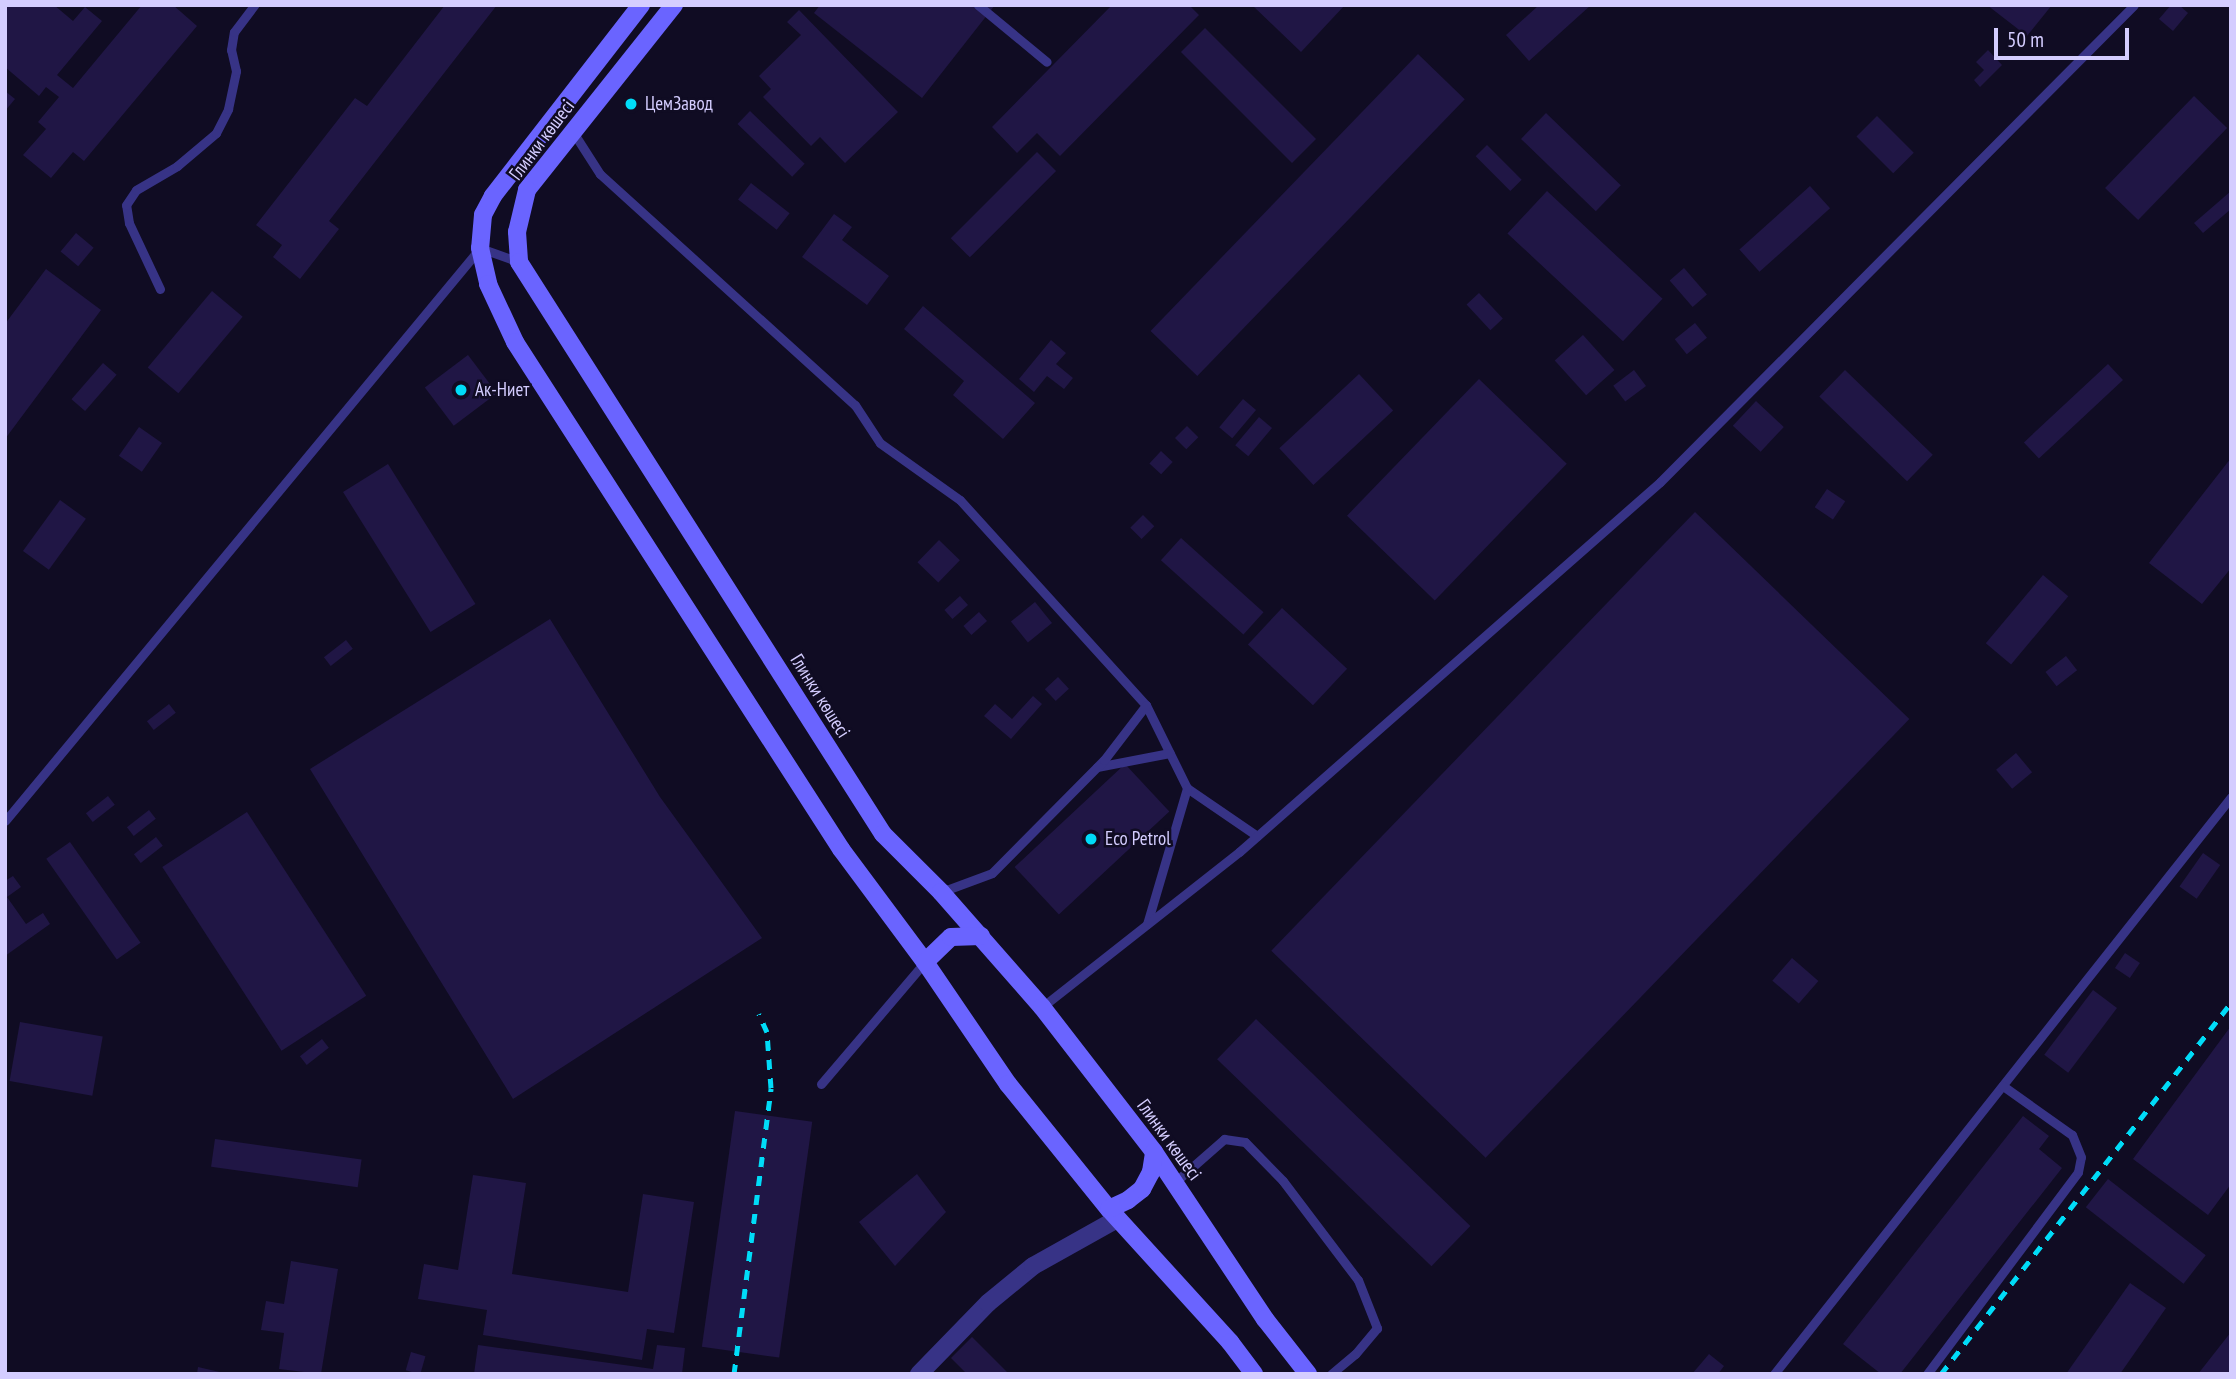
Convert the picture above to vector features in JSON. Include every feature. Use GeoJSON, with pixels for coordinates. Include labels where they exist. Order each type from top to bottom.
{"type":"FeatureCollection","features":[{"type":"Feature","properties":{"kind":"main road","name":"Глинки көшесі"},"geometry":{"type":"LineString","coordinates":[[641,5],[493,196],[483,215],[480,248],[488,284],[515,342],[841,849],[925,962],[1008,1084],[1113,1214],[1230,1342],[1254,1374]]}},
{"type":"Feature","properties":{"kind":"main road","name":"Глинки көшесі"},"geometry":{"type":"LineString","coordinates":[[674,5],[527,190],[517,232],[519,262],[883,834],[941,891],[1042,1007],[1154,1152],[1265,1319],[1308,1374]]}},
{"type":"Feature","properties":{"kind":"main road"},"geometry":{"type":"LineString","coordinates":[[925,962],[951,937],[981,936]]}},
{"type":"Feature","properties":{"kind":"main road"},"geometry":{"type":"LineString","coordinates":[[1113,1214],[1142,1189],[1151,1172],[1154,1152]]}},
{"type":"Feature","properties":{"kind":"street"},"geometry":{"type":"LineString","coordinates":[[919,1374],[988,1303],[1033,1266],[1113,1214]]}},
{"type":"Feature","properties":{"kind":"lane"},"geometry":{"type":"LineString","coordinates":[[160,289],[129,223],[126,205],[136,190],[177,166],[215,133],[228,109],[236,71],[231,50],[234,32],[254,5]]}},
{"type":"Feature","properties":{"kind":"lane"},"geometry":{"type":"LineString","coordinates":[[978,5],[1047,62]]}},
{"type":"Feature","properties":{"kind":"lane"},"geometry":{"type":"LineString","coordinates":[[1042,1007],[1257,836],[1660,482],[2134,5]]}},
{"type":"Feature","properties":{"kind":"lane"},"geometry":{"type":"LineString","coordinates":[[573,132],[600,174],[855,405],[880,443],[960,500],[1146,705],[1187,788],[1257,836]]}},
{"type":"Feature","properties":{"kind":"lane"},"geometry":{"type":"LineString","coordinates":[[5,821],[480,248],[519,262]]}},
{"type":"Feature","properties":{"kind":"lane"},"geometry":{"type":"LineString","coordinates":[[941,891],[992,873],[1097,767],[1146,705]]}},
{"type":"Feature","properties":{"kind":"lane"},"geometry":{"type":"LineString","coordinates":[[1097,767],[1170,753]]}},
{"type":"Feature","properties":{"kind":"lane"},"geometry":{"type":"LineString","coordinates":[[1147,924],[1187,788]]}},
{"type":"Feature","properties":{"kind":"lane"},"geometry":{"type":"LineString","coordinates":[[1774,1374],[2231,797]]}},
{"type":"Feature","properties":{"kind":"lane"},"geometry":{"type":"LineString","coordinates":[[821,1084],[925,962]]}},
{"type":"Feature","properties":{"kind":"lane"},"geometry":{"type":"LineString","coordinates":[[1927,1374],[2078,1172],[2081,1157],[2071,1135],[2003,1086]]}},
{"type":"Feature","properties":{"kind":"lane"},"geometry":{"type":"LineString","coordinates":[[1174,1184],[1224,1139],[1245,1142],[1283,1181],[1358,1280],[1377,1328],[1355,1354],[1331,1374]]}},
{"type":"Feature","properties":{"kind":"building"},"geometry":{"type":"Polygon","coordinates":[[[5,5],[54,5],[73,21],[85,7],[102,21],[57,75],[73,88],[142,5],[173,5],[197,26],[84,161],[73,152],[51,178],[23,155],[46,129],[38,122],[59,97],[46,87],[39,96],[5,67],[5,5]]]}},
{"type":"Feature","properties":{"kind":"building"},"geometry":{"type":"Polygon","coordinates":[[[445,5],[497,5],[329,221],[339,229],[300,279],[273,257],[282,245],[256,225],[355,98],[367,106],[445,5]]]}},
{"type":"Feature","properties":{"kind":"building"},"geometry":{"type":"Polygon","coordinates":[[[820,5],[995,5],[922,98],[814,13],[820,5]]]}},
{"type":"Feature","properties":{"kind":"building"},"geometry":{"type":"Polygon","coordinates":[[[1112,5],[1189,5],[1199,15],[1060,156],[1037,133],[1017,153],[992,127],[1112,5]]]}},
{"type":"Feature","properties":{"kind":"building"},"geometry":{"type":"Polygon","coordinates":[[[1252,5],[1345,5],[1301,52],[1252,5]]]}},
{"type":"Feature","properties":{"kind":"building"},"geometry":{"type":"Polygon","coordinates":[[[1539,5],[1591,5],[1529,61],[1506,35],[1539,5]]]}},
{"type":"Feature","properties":{"kind":"building"},"geometry":{"type":"Polygon","coordinates":[[[1987,5],[2052,5],[2027,36],[1987,5]]]}},
{"type":"Feature","properties":{"kind":"building"},"geometry":{"type":"Polygon","coordinates":[[[2171,5],[2179,5],[2188,13],[2173,31],[2159,19],[2171,5]]]}},
{"type":"Feature","properties":{"kind":"building"},"geometry":{"type":"Polygon","coordinates":[[[799,10],[898,112],[845,163],[820,137],[811,146],[763,97],[771,89],[759,76],[801,35],[787,22],[799,10]]]}},
{"type":"Feature","properties":{"kind":"building"},"geometry":{"type":"Polygon","coordinates":[[[1205,28],[1316,139],[1292,163],[1181,52],[1205,28]]]}},
{"type":"Feature","properties":{"kind":"building"},"geometry":{"type":"Polygon","coordinates":[[[1988,50],[2002,65],[1980,87],[1974,80],[1984,70],[1976,62],[1988,50]]]}},
{"type":"Feature","properties":{"kind":"building"},"geometry":{"type":"Polygon","coordinates":[[[1418,54],[1465,99],[1197,376],[1151,331],[1418,54]]]}},
{"type":"Feature","properties":{"kind":"building"},"geometry":{"type":"Polygon","coordinates":[[[5,91],[15,99],[5,111],[5,91]]]}},
{"type":"Feature","properties":{"kind":"building"},"geometry":{"type":"Polygon","coordinates":[[[2194,96],[2227,128],[2138,220],[2105,188],[2194,96]]]}},
{"type":"Feature","properties":{"kind":"building"},"geometry":{"type":"Polygon","coordinates":[[[750,111],[805,164],[792,177],[737,124],[750,111]]]}},
{"type":"Feature","properties":{"kind":"building"},"geometry":{"type":"Polygon","coordinates":[[[1546,113],[1621,185],[1596,211],[1521,139],[1546,113]]]}},
{"type":"Feature","properties":{"kind":"building"},"geometry":{"type":"Polygon","coordinates":[[[1877,116],[1914,153],[1893,173],[1856,137],[1877,116]]]}},
{"type":"Feature","properties":{"kind":"building"},"geometry":{"type":"Polygon","coordinates":[[[1487,145],[1522,180],[1510,191],[1476,156],[1487,145]]]}},
{"type":"Feature","properties":{"kind":"building"},"geometry":{"type":"Polygon","coordinates":[[[1037,152],[1056,171],[970,257],[951,238],[1037,152]]]}},
{"type":"Feature","properties":{"kind":"building"},"geometry":{"type":"Polygon","coordinates":[[[751,183],[790,213],[777,230],[738,200],[751,183]]]}},
{"type":"Feature","properties":{"kind":"building"},"geometry":{"type":"Polygon","coordinates":[[[1810,186],[1830,208],[1759,272],[1739,250],[1810,186]]]}},
{"type":"Feature","properties":{"kind":"building"},"geometry":{"type":"Polygon","coordinates":[[[1547,191],[1663,299],[1623,341],[1507,233],[1547,191]]]}},
{"type":"Feature","properties":{"kind":"building"},"geometry":{"type":"Polygon","coordinates":[[[2231,191],[2231,209],[2203,233],[2194,223],[2231,191]]]}},
{"type":"Feature","properties":{"kind":"building"},"geometry":{"type":"Polygon","coordinates":[[[834,214],[852,227],[842,240],[889,276],[867,305],[802,257],[834,214]]]}},
{"type":"Feature","properties":{"kind":"building"},"geometry":{"type":"Polygon","coordinates":[[[76,233],[94,248],[78,266],[61,251],[76,233]]]}},
{"type":"Feature","properties":{"kind":"building"},"geometry":{"type":"Polygon","coordinates":[[[1684,268],[1707,294],[1693,307],[1670,280],[1684,268]]]}},
{"type":"Feature","properties":{"kind":"building"},"geometry":{"type":"Polygon","coordinates":[[[46,269],[101,310],[5,439],[5,324],[46,269]]]}},
{"type":"Feature","properties":{"kind":"building"},"geometry":{"type":"Polygon","coordinates":[[[212,291],[243,317],[178,393],[148,368],[212,291]]]}},
{"type":"Feature","properties":{"kind":"building"},"geometry":{"type":"Polygon","coordinates":[[[1479,293],[1503,319],[1490,330],[1467,305],[1479,293]]]}},
{"type":"Feature","properties":{"kind":"building"},"geometry":{"type":"Polygon","coordinates":[[[923,306],[1035,403],[1003,439],[953,395],[964,381],[904,329],[923,306]]]}},
{"type":"Feature","properties":{"kind":"building"},"geometry":{"type":"Polygon","coordinates":[[[1695,323],[1707,338],[1687,354],[1675,339],[1695,323]]]}},
{"type":"Feature","properties":{"kind":"building"},"geometry":{"type":"Polygon","coordinates":[[[1583,335],[1614,370],[1586,395],[1555,360],[1583,335]]]}},
{"type":"Feature","properties":{"kind":"building"},"geometry":{"type":"Polygon","coordinates":[[[1051,340],[1066,353],[1056,364],[1073,378],[1064,389],[1047,376],[1034,392],[1019,379],[1051,340]]]}},
{"type":"Feature","properties":{"kind":"building","name":"Ак-Ниет"},"geometry":{"type":"Polygon","coordinates":[[[468,355],[497,393],[454,426],[425,387],[468,355]]]}},
{"type":"Feature","properties":{"kind":"building"},"geometry":{"type":"Polygon","coordinates":[[[103,363],[117,375],[85,411],[72,399],[103,363]]]}},
{"type":"Feature","properties":{"kind":"building"},"geometry":{"type":"Polygon","coordinates":[[[2108,364],[2123,380],[2039,459],[2024,442],[2108,364]]]}},
{"type":"Feature","properties":{"kind":"building"},"geometry":{"type":"Polygon","coordinates":[[[1634,370],[1646,386],[1625,402],[1613,386],[1634,370]]]}},
{"type":"Feature","properties":{"kind":"building"},"geometry":{"type":"Polygon","coordinates":[[[1845,370],[1933,455],[1907,481],[1819,397],[1845,370]]]}},
{"type":"Feature","properties":{"kind":"building"},"geometry":{"type":"Polygon","coordinates":[[[1359,374],[1393,411],[1313,485],[1279,448],[1359,374]]]}},
{"type":"Feature","properties":{"kind":"building"},"geometry":{"type":"Polygon","coordinates":[[[1479,379],[1567,464],[1435,600],[1347,516],[1479,379]]]}},
{"type":"Feature","properties":{"kind":"building"},"geometry":{"type":"Polygon","coordinates":[[[1243,399],[1256,410],[1232,438],[1219,427],[1243,399]]]}},
{"type":"Feature","properties":{"kind":"building"},"geometry":{"type":"Polygon","coordinates":[[[1756,401],[1784,427],[1761,452],[1733,426],[1756,401]]]}},
{"type":"Feature","properties":{"kind":"building"},"geometry":{"type":"Polygon","coordinates":[[[1259,417],[1272,428],[1248,456],[1235,445],[1259,417]]]}},
{"type":"Feature","properties":{"kind":"building"},"geometry":{"type":"Polygon","coordinates":[[[1187,426],[1198,437],[1186,449],[1175,438],[1187,426]]]}},
{"type":"Feature","properties":{"kind":"building"},"geometry":{"type":"Polygon","coordinates":[[[139,427],[162,443],[142,472],[119,456],[139,427]]]}},
{"type":"Feature","properties":{"kind":"building"},"geometry":{"type":"Polygon","coordinates":[[[1161,451],[1173,462],[1161,474],[1149,463],[1161,451]]]}},
{"type":"Feature","properties":{"kind":"building"},"geometry":{"type":"Polygon","coordinates":[[[2231,458],[2231,568],[2202,604],[2149,563],[2231,458]]]}},
{"type":"Feature","properties":{"kind":"building"},"geometry":{"type":"Polygon","coordinates":[[[388,464],[475,604],[430,632],[343,492],[388,464]]]}},
{"type":"Feature","properties":{"kind":"building"},"geometry":{"type":"Polygon","coordinates":[[[1827,489],[1845,501],[1833,520],[1815,507],[1827,489]]]}},
{"type":"Feature","properties":{"kind":"building"},"geometry":{"type":"Polygon","coordinates":[[[60,500],[86,519],[49,570],[23,551],[60,500]]]}},
{"type":"Feature","properties":{"kind":"building"},"geometry":{"type":"Polygon","coordinates":[[[1695,512],[1909,719],[1486,1158],[1271,951],[1695,512]]]}},
{"type":"Feature","properties":{"kind":"building"},"geometry":{"type":"Polygon","coordinates":[[[1143,515],[1154,526],[1142,539],[1130,528],[1143,515]]]}},
{"type":"Feature","properties":{"kind":"building"},"geometry":{"type":"Polygon","coordinates":[[[1181,538],[1263,612],[1243,635],[1161,560],[1181,538]]]}},
{"type":"Feature","properties":{"kind":"building"},"geometry":{"type":"Polygon","coordinates":[[[939,540],[960,560],[938,582],[917,562],[939,540]]]}},
{"type":"Feature","properties":{"kind":"building"},"geometry":{"type":"Polygon","coordinates":[[[2043,575],[2068,596],[2011,664],[1986,643],[2043,575]]]}},
{"type":"Feature","properties":{"kind":"building"},"geometry":{"type":"Polygon","coordinates":[[[960,596],[968,605],[952,619],[944,610],[960,596]]]}},
{"type":"Feature","properties":{"kind":"building"},"geometry":{"type":"Polygon","coordinates":[[[1035,602],[1052,623],[1028,642],[1011,622],[1035,602]]]}},
{"type":"Feature","properties":{"kind":"building"},"geometry":{"type":"Polygon","coordinates":[[[1282,608],[1347,669],[1313,705],[1248,645],[1282,608]]]}},
{"type":"Feature","properties":{"kind":"building"},"geometry":{"type":"Polygon","coordinates":[[[979,612],[987,621],[971,635],[963,626],[979,612]]]}},
{"type":"Feature","properties":{"kind":"building"},"geometry":{"type":"Polygon","coordinates":[[[550,619],[660,797],[762,938],[513,1099],[310,769],[550,619]]]}},
{"type":"Feature","properties":{"kind":"building"},"geometry":{"type":"Polygon","coordinates":[[[346,640],[353,649],[331,666],[324,657],[346,640]]]}},
{"type":"Feature","properties":{"kind":"building"},"geometry":{"type":"Polygon","coordinates":[[[2066,656],[2077,670],[2057,686],[2046,672],[2066,656]]]}},
{"type":"Feature","properties":{"kind":"building"},"geometry":{"type":"Polygon","coordinates":[[[1058,677],[1069,689],[1056,701],[1045,689],[1058,677]]]}},
{"type":"Feature","properties":{"kind":"building"},"geometry":{"type":"Polygon","coordinates":[[[1033,696],[1042,704],[1011,739],[984,716],[995,704],[1012,719],[1033,696]]]}},
{"type":"Feature","properties":{"kind":"building"},"geometry":{"type":"Polygon","coordinates":[[[169,704],[176,713],[154,730],[147,721],[169,704]]]}},
{"type":"Feature","properties":{"kind":"building"},"geometry":{"type":"Polygon","coordinates":[[[2016,753],[2032,772],[2012,789],[1996,770],[2016,753]]]}},
{"type":"Feature","properties":{"kind":"building","name":"Eco Petrol"},"geometry":{"type":"Polygon","coordinates":[[[1125,764],[1169,812],[1059,915],[1015,867],[1125,764]]]}},
{"type":"Feature","properties":{"kind":"building"},"geometry":{"type":"Polygon","coordinates":[[[108,796],[115,805],[93,822],[86,813],[108,796]]]}},
{"type":"Feature","properties":{"kind":"building"},"geometry":{"type":"Polygon","coordinates":[[[149,810],[156,819],[134,836],[127,827],[149,810]]]}},
{"type":"Feature","properties":{"kind":"building"},"geometry":{"type":"Polygon","coordinates":[[[247,812],[366,996],[282,1051],[162,867],[247,812]]]}},
{"type":"Feature","properties":{"kind":"building"},"geometry":{"type":"Polygon","coordinates":[[[156,837],[163,846],[141,863],[134,854],[156,837]]]}},
{"type":"Feature","properties":{"kind":"building"},"geometry":{"type":"Polygon","coordinates":[[[70,842],[141,943],[117,959],[46,859],[70,842]]]}},
{"type":"Feature","properties":{"kind":"building"},"geometry":{"type":"Polygon","coordinates":[[[2203,853],[2220,865],[2197,899],[2179,887],[2203,853]]]}},
{"type":"Feature","properties":{"kind":"building"},"geometry":{"type":"Polygon","coordinates":[[[13,876],[21,887],[7,897],[26,924],[43,913],[50,924],[5,956],[5,881],[13,876]]]}},
{"type":"Feature","properties":{"kind":"building"},"geometry":{"type":"Polygon","coordinates":[[[2125,953],[2140,963],[2130,978],[2115,968],[2125,953]]]}},
{"type":"Feature","properties":{"kind":"building"},"geometry":{"type":"Polygon","coordinates":[[[1792,958],[1818,981],[1799,1004],[1772,981],[1792,958]]]}},
{"type":"Feature","properties":{"kind":"building"},"geometry":{"type":"Polygon","coordinates":[[[2093,990],[2117,1008],[2068,1073],[2044,1055],[2093,990]]]}},
{"type":"Feature","properties":{"kind":"building"},"geometry":{"type":"Polygon","coordinates":[[[1256,1019],[1470,1226],[1431,1266],[1217,1059],[1256,1019]]]}},
{"type":"Feature","properties":{"kind":"building"},"geometry":{"type":"Polygon","coordinates":[[[20,1022],[103,1037],[92,1096],[10,1081],[20,1022]]]}},
{"type":"Feature","properties":{"kind":"building"},"geometry":{"type":"Polygon","coordinates":[[[2231,1026],[2231,1184],[2208,1215],[2133,1159],[2231,1026]]]}},
{"type":"Feature","properties":{"kind":"building"},"geometry":{"type":"Polygon","coordinates":[[[322,1039],[329,1048],[307,1065],[300,1056],[322,1039]]]}},
{"type":"Feature","properties":{"kind":"building"},"geometry":{"type":"Polygon","coordinates":[[[735,1111],[812,1122],[779,1358],[702,1347],[735,1111]]]}},
{"type":"Feature","properties":{"kind":"building"},"geometry":{"type":"Polygon","coordinates":[[[2023,1116],[2049,1136],[2039,1149],[2062,1168],[1900,1374],[1881,1374],[1843,1344],[2023,1116]]]}},
{"type":"Feature","properties":{"kind":"building"},"geometry":{"type":"Polygon","coordinates":[[[215,1139],[362,1160],[358,1187],[211,1167],[215,1139]]]}},
{"type":"Feature","properties":{"kind":"building"},"geometry":{"type":"Polygon","coordinates":[[[917,1174],[946,1212],[895,1266],[859,1222],[917,1174]]]}},
{"type":"Feature","properties":{"kind":"building"},"geometry":{"type":"Polygon","coordinates":[[[473,1175],[526,1183],[512,1274],[628,1292],[643,1194],[694,1202],[674,1333],[647,1329],[642,1360],[483,1335],[487,1310],[418,1299],[424,1264],[458,1270],[473,1175]]]}},
{"type":"Feature","properties":{"kind":"building"},"geometry":{"type":"Polygon","coordinates":[[[2108,1179],[2206,1255],[2184,1284],[2086,1207],[2108,1179]]]}},
{"type":"Feature","properties":{"kind":"building"},"geometry":{"type":"Polygon","coordinates":[[[291,1261],[338,1269],[321,1374],[279,1369],[284,1333],[261,1330],[266,1301],[284,1304],[291,1261]]]}},
{"type":"Feature","properties":{"kind":"building"},"geometry":{"type":"Polygon","coordinates":[[[2130,1283],[2166,1308],[2120,1374],[2066,1374],[2130,1283]]]}},
{"type":"Feature","properties":{"kind":"building"},"geometry":{"type":"Polygon","coordinates":[[[2231,1332],[2231,1374],[2198,1374],[2231,1332]]]}},
{"type":"Feature","properties":{"kind":"building"},"geometry":{"type":"Polygon","coordinates":[[[972,1337],[1009,1374],[967,1374],[951,1358],[972,1337]]]}},
{"type":"Feature","properties":{"kind":"building"},"geometry":{"type":"Polygon","coordinates":[[[478,1345],[653,1369],[657,1345],[685,1348],[682,1374],[474,1374],[478,1345]]]}},
{"type":"Feature","properties":{"kind":"building"},"geometry":{"type":"Polygon","coordinates":[[[411,1352],[425,1356],[420,1374],[406,1370],[411,1352]]]}},
{"type":"Feature","properties":{"kind":"building"},"geometry":{"type":"Polygon","coordinates":[[[1709,1354],[1724,1366],[1718,1374],[1692,1374],[1709,1354]]]}},
{"type":"Feature","properties":{"kind":"building"},"geometry":{"type":"Polygon","coordinates":[[[198,1367],[224,1373],[224,1374],[197,1374],[198,1367]]]}},
{"type":"Feature","properties":{"kind":"railway"},"geometry":{"type":"LineString","coordinates":[[1941,1374],[2231,1003]]}},
{"type":"Feature","properties":{"kind":"railway"},"geometry":{"type":"LineString","coordinates":[[734,1374],[771,1088],[767,1032],[759,1014]]}},
{"type":"Feature","properties":{"kind":"place","name":"ЦемЗавод"},"geometry":{"type":"Point","coordinates":[631,104]}},
{"type":"Feature","properties":{"kind":"place","name":"Ак-Ниет"},"geometry":{"type":"Point","coordinates":[461,390]}},
{"type":"Feature","properties":{"kind":"place","name":"Eco Petrol"},"geometry":{"type":"Point","coordinates":[1091,839]}}]}
